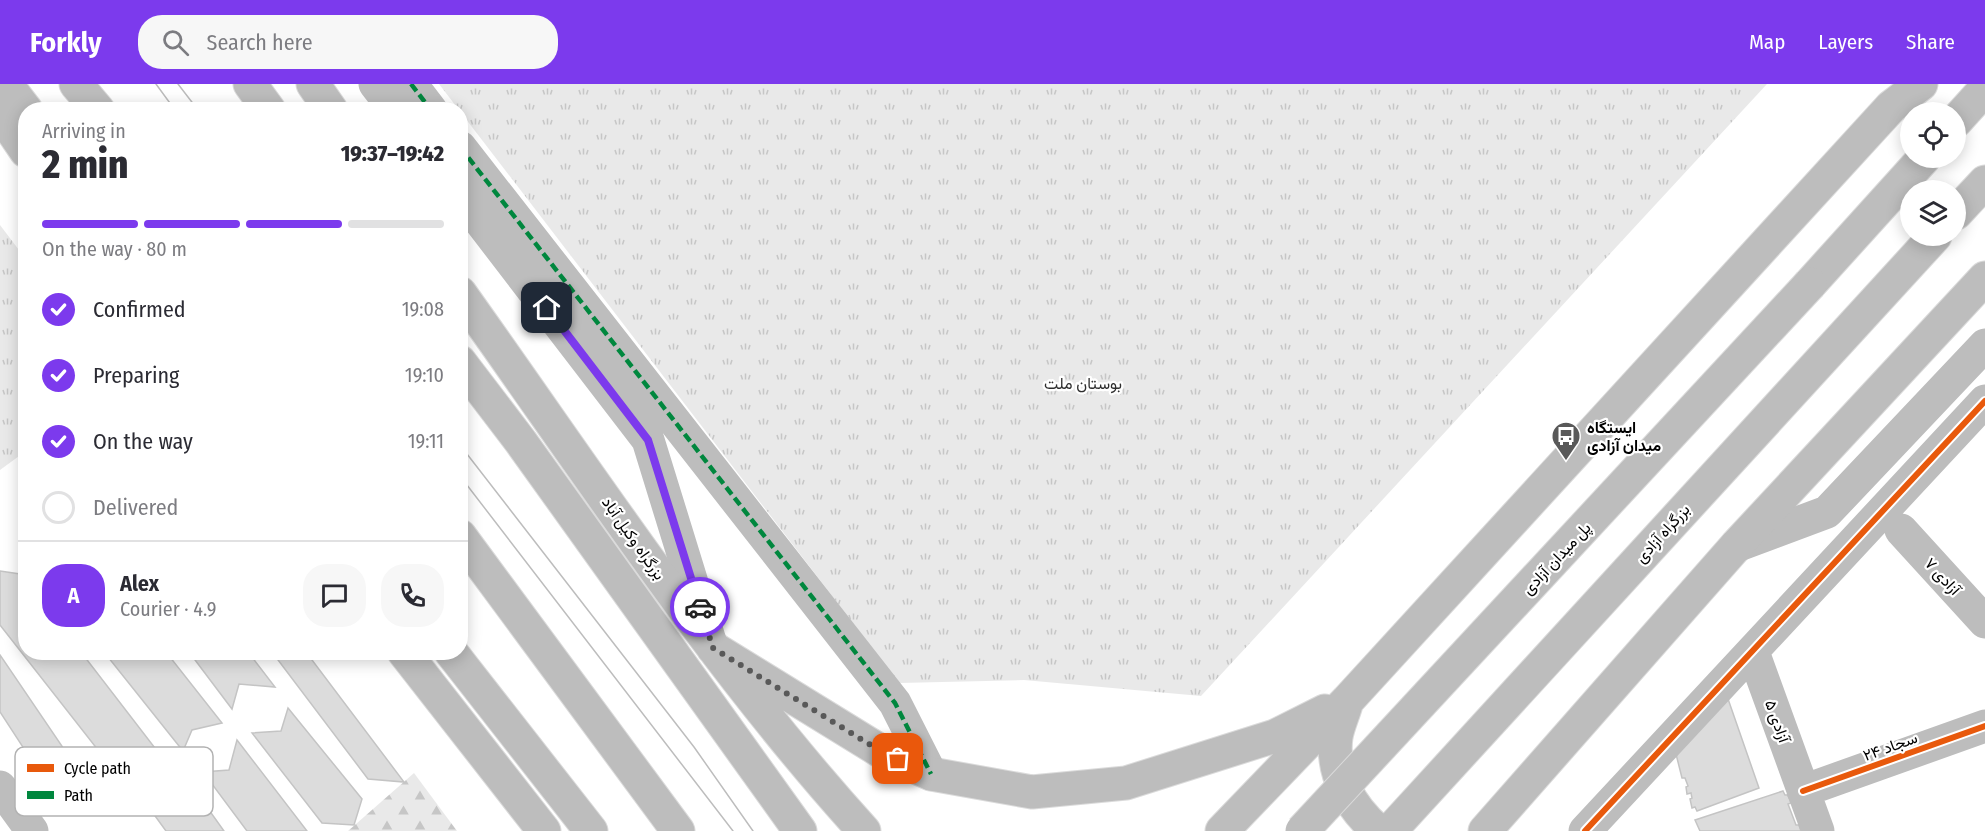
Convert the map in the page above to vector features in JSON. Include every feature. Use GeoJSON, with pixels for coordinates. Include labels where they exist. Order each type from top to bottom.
{"type":"FeatureCollection","features":[{"type":"Feature","properties":{"kind":"main road"},"geometry":{"type":"LineString","coordinates":[[6,84],[20,102]]}},
{"type":"Feature","properties":{"kind":"main road"},"geometry":{"type":"LineString","coordinates":[[76,84],[91,102]]}},
{"type":"Feature","properties":{"kind":"main road"},"geometry":{"type":"LineString","coordinates":[[250,84],[263,102]]}},
{"type":"Feature","properties":{"kind":"main road"},"geometry":{"type":"LineString","coordinates":[[312,84],[325,102]]}},
{"type":"Feature","properties":{"kind":"main road"},"geometry":{"type":"LineString","coordinates":[[375,84],[389,102]]}},
{"type":"Feature","properties":{"kind":"main road"},"geometry":{"type":"LineString","coordinates":[[411,84],[425,102]]}},
{"type":"Feature","properties":{"kind":"main road"},"geometry":{"type":"LineString","coordinates":[[1222,831],[1348,700],[1891,107],[1921,84]]}},
{"type":"Feature","properties":{"kind":"main road"},"geometry":{"type":"LineString","coordinates":[[1966,110],[1985,89]]}},
{"type":"Feature","properties":{"kind":"main road"},"geometry":{"type":"LineString","coordinates":[[0,113],[18,139]]}},
{"type":"Feature","properties":{"kind":"main road"},"geometry":{"type":"LineString","coordinates":[[468,157],[895,703],[931,774]]}},
{"type":"Feature","properties":{"kind":"main road","name":"پل میدان آزادی"},"geometry":{"type":"LineString","coordinates":[[1302,831],[1915,168]]}},
{"type":"Feature","properties":{"kind":"main road"},"geometry":{"type":"LineString","coordinates":[[1966,202],[1985,182]]}},
{"type":"Feature","properties":{"kind":"main road"},"geometry":{"type":"LineString","coordinates":[[468,205],[648,440],[713,648],[882,752],[931,774],[1032,792],[1126,783],[1275,736],[1348,700]]}},
{"type":"Feature","properties":{"kind":"main road","name":"بزرگراه آزادی"},"geometry":{"type":"LineString","coordinates":[[1390,831],[1926,246]]}},
{"type":"Feature","properties":{"kind":"main road"},"geometry":{"type":"LineString","coordinates":[[1485,831],[1736,546],[1985,278]]}},
{"type":"Feature","properties":{"kind":"main road","name":"بزرگراه وکیل آباد"},"geometry":{"type":"LineString","coordinates":[[468,304],[713,648],[824,786],[864,831]]}},
{"type":"Feature","properties":{"kind":"main road"},"geometry":{"type":"LineString","coordinates":[[1736,546],[1827,512],[1985,345]]}},
{"type":"Feature","properties":{"kind":"main road"},"geometry":{"type":"LineString","coordinates":[[468,373],[800,831]]}},
{"type":"Feature","properties":{"kind":"main road"},"geometry":{"type":"LineString","coordinates":[[1585,831],[1985,401]]}},
{"type":"Feature","properties":{"kind":"main road","name":"آزادی ۷"},"geometry":{"type":"LineString","coordinates":[[1901,530],[1985,622]]}},
{"type":"Feature","properties":{"kind":"main road"},"geometry":{"type":"LineString","coordinates":[[468,547],[678,831]]}},
{"type":"Feature","properties":{"kind":"main road","name":"آزادی ۵"},"geometry":{"type":"LineString","coordinates":[[1753,652],[1818,831]]}},
{"type":"Feature","properties":{"kind":"main road"},"geometry":{"type":"LineString","coordinates":[[410,660],[544,831]]}},
{"type":"Feature","properties":{"kind":"main road"},"geometry":{"type":"LineString","coordinates":[[457,660],[591,831]]}},
{"type":"Feature","properties":{"kind":"main road"},"geometry":{"type":"LineString","coordinates":[[1348,700],[1336,738],[1340,779],[1358,814],[1378,831]]}},
{"type":"Feature","properties":{"kind":"main road","name":"سجاد ۲۴"},"geometry":{"type":"LineString","coordinates":[[1803,791],[1985,726]]}},
{"type":"Feature","properties":{"kind":"main road"},"geometry":{"type":"LineString","coordinates":[[0,787],[15,808]]}},
{"type":"Feature","properties":{"kind":"main road"},"geometry":{"type":"LineString","coordinates":[[21,816],[32,831]]}},
{"type":"Feature","properties":{"kind":"green space","name":"بوستان ملت"},"geometry":{"type":"Polygon","coordinates":[[[439,84],[1767,84],[1201,696],[1024,680],[899,683],[468,122],[468,102],[453,102],[439,84]]]}},
{"type":"Feature","properties":{"kind":"green space"},"geometry":{"type":"Polygon","coordinates":[[[0,225],[18,249],[18,457],[0,470],[0,225]]]}},
{"type":"Feature","properties":{"kind":"green space"},"geometry":{"type":"Polygon","coordinates":[[[414,773],[457,831],[348,831],[414,773]]]}},
{"type":"Feature","properties":{"kind":"building"},"geometry":{"type":"Polygon","coordinates":[[[0,571],[18,574],[18,648],[0,625],[0,571]]]}},
{"type":"Feature","properties":{"kind":"building"},"geometry":{"type":"Polygon","coordinates":[[[0,655],[63,747],[23,747],[0,712],[0,655]]]}},
{"type":"Feature","properties":{"kind":"building"},"geometry":{"type":"Polygon","coordinates":[[[27,660],[87,660],[154,747],[96,747],[27,660]]]}},
{"type":"Feature","properties":{"kind":"building"},"geometry":{"type":"Polygon","coordinates":[[[110,660],[172,660],[222,723],[192,730],[185,747],[180,747],[110,660]]]}},
{"type":"Feature","properties":{"kind":"building"},"geometry":{"type":"Polygon","coordinates":[[[195,660],[254,660],[275,687],[239,684],[232,709],[195,660]]]}},
{"type":"Feature","properties":{"kind":"building"},"geometry":{"type":"Polygon","coordinates":[[[278,660],[312,660],[404,782],[368,779],[278,660]]]}},
{"type":"Feature","properties":{"kind":"building"},"geometry":{"type":"Polygon","coordinates":[[[1727,696],[1759,788],[1697,811],[1695,807],[1692,808],[1691,793],[1687,794],[1686,787],[1688,786],[1685,778],[1682,778],[1675,750],[1727,696]]]}},
{"type":"Feature","properties":{"kind":"building"},"geometry":{"type":"Polygon","coordinates":[[[288,708],[362,799],[354,825],[322,823],[252,733],[281,731],[288,708]]]}},
{"type":"Feature","properties":{"kind":"building"},"geometry":{"type":"Polygon","coordinates":[[[237,740],[307,831],[247,831],[213,785],[213,771],[229,770],[237,740]]]}},
{"type":"Feature","properties":{"kind":"building"},"geometry":{"type":"Polygon","coordinates":[[[1783,791],[1785,795],[1788,795],[1791,803],[1788,804],[1796,825],[1799,825],[1801,831],[1700,831],[1695,820],[1783,791]]]}},
{"type":"Feature","properties":{"kind":"building"},"geometry":{"type":"Polygon","coordinates":[[[155,816],[213,816],[224,831],[166,831],[155,816]]]}},
{"type":"Feature","properties":{"kind":"tram line"},"geometry":{"type":"LineString","coordinates":[[156,84],[169,102]]}},
{"type":"Feature","properties":{"kind":"tram line"},"geometry":{"type":"LineString","coordinates":[[178,84],[192,102]]}},
{"type":"Feature","properties":{"kind":"tram line"},"geometry":{"type":"LineString","coordinates":[[468,455],[694,747],[753,831]]}},
{"type":"Feature","properties":{"kind":"tram line"},"geometry":{"type":"LineString","coordinates":[[468,486],[733,831]]}},
{"type":"Feature","properties":{"kind":"marked path"},"geometry":{"type":"LineString","coordinates":[[411,84],[425,102]]}},
{"type":"Feature","properties":{"kind":"marked path"},"geometry":{"type":"LineString","coordinates":[[468,157],[895,703],[931,774]]}},
{"type":"Feature","properties":{"kind":"cycle path"},"geometry":{"type":"LineString","coordinates":[[1585,831],[1985,401]]}},
{"type":"Feature","properties":{"kind":"cycle path"},"geometry":{"type":"LineString","coordinates":[[1803,791],[1985,726]]}},
{"type":"Feature","properties":{"kind":"way so far"},"geometry":{"type":"LineString","coordinates":[[700,607],[713,648],[882,752],[898,759]]}},
{"type":"Feature","properties":{"kind":"place","name":"ایستگاه میدان آزادی"},"geometry":{"type":"Point","coordinates":[1566,462]}},
{"type":"Feature","properties":{"kind":"route"},"geometry":{"type":"LineString","coordinates":[[547,308],[648,440],[700,607]]}}]}
